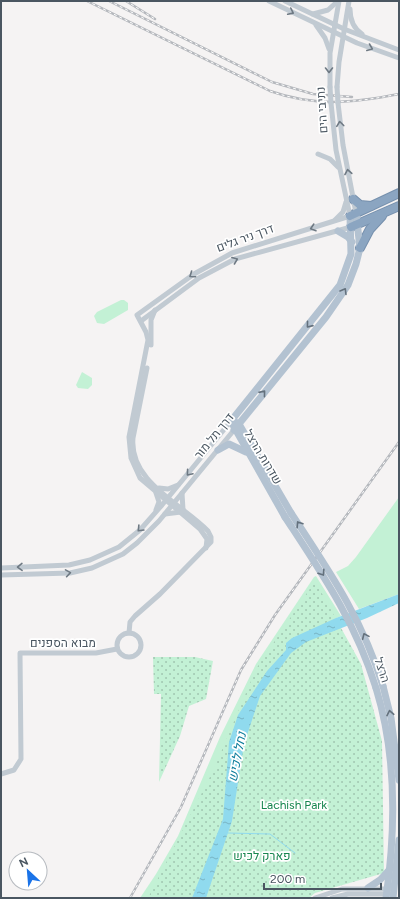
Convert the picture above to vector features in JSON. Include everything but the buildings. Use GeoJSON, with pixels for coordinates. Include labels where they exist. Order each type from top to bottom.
{"type":"FeatureCollection","features":[{"type":"Feature","properties":{"kind":"highway"},"geometry":{"type":"LineString","coordinates":[[353,215],[399,193]]}},
{"type":"Feature","properties":{"kind":"highway"},"geometry":{"type":"LineString","coordinates":[[349,198],[360,205],[367,206],[377,204]]}},
{"type":"Feature","properties":{"kind":"highway","name":"דרך ניר גלים"},"geometry":{"type":"LineString","coordinates":[[355,226],[399,206]]}},
{"type":"Feature","properties":{"kind":"highway"},"geometry":{"type":"LineString","coordinates":[[360,248],[370,229],[387,212]]}},
{"type":"Feature","properties":{"kind":"main road","name":"דרך תל מור"},"geometry":{"type":"LineString","coordinates":[[235,425],[342,295],[352,275],[360,248],[353,215]]}},
{"type":"Feature","properties":{"kind":"main road","name":"דרך תל מור"},"geometry":{"type":"LineString","coordinates":[[235,425],[340,285],[349,263],[355,226]]}},
{"type":"Feature","properties":{"kind":"main road"},"geometry":{"type":"LineString","coordinates":[[338,231],[348,236],[352,243]]}},
{"type":"Feature","properties":{"kind":"main road","name":"שדרות הרצל"},"geometry":{"type":"LineString","coordinates":[[235,425],[248,453],[288,515]]}},
{"type":"Feature","properties":{"kind":"main road","name":"שדרות הרצל"},"geometry":{"type":"LineString","coordinates":[[235,425],[288,515]]}},
{"type":"Feature","properties":{"kind":"main road"},"geometry":{"type":"LineString","coordinates":[[218,450],[229,444],[237,446],[248,453]]}},
{"type":"Feature","properties":{"kind":"main road","name":"הרצל"},"geometry":{"type":"LineString","coordinates":[[288,515],[347,615],[380,687],[391,718],[399,780]]}},
{"type":"Feature","properties":{"kind":"main road","name":"הרצל"},"geometry":{"type":"LineString","coordinates":[[380,687],[393,788],[390,894]]}},
{"type":"Feature","properties":{"kind":"main road"},"geometry":{"type":"LineString","coordinates":[[390,894],[399,840]]}},
{"type":"Feature","properties":{"kind":"main road"},"geometry":{"type":"LineString","coordinates":[[368,888],[380,880],[390,869]]}},
{"type":"Feature","properties":{"kind":"street"},"geometry":{"type":"LineString","coordinates":[[269,1],[333,32],[377,51],[399,58]]}},
{"type":"Feature","properties":{"kind":"street"},"geometry":{"type":"LineString","coordinates":[[285,1],[344,29],[399,50]]}},
{"type":"Feature","properties":{"kind":"street"},"geometry":{"type":"LineString","coordinates":[[313,14],[328,10],[338,1]]}},
{"type":"Feature","properties":{"kind":"street","name":"נתיבי הים"},"geometry":{"type":"LineString","coordinates":[[338,1],[330,53],[331,103],[339,169],[353,215]]}},
{"type":"Feature","properties":{"kind":"street"},"geometry":{"type":"LineString","coordinates":[[350,1],[352,22],[357,31],[370,40]]}},
{"type":"Feature","properties":{"kind":"street","name":"נתיבי הים"},"geometry":{"type":"LineString","coordinates":[[349,198],[337,87],[344,29],[350,1]]}},
{"type":"Feature","properties":{"kind":"street"},"geometry":{"type":"LineString","coordinates":[[314,22],[325,38],[330,53]]}},
{"type":"Feature","properties":{"kind":"street"},"geometry":{"type":"LineString","coordinates":[[318,154],[330,159],[339,169]]}},
{"type":"Feature","properties":{"kind":"street"},"geometry":{"type":"LineString","coordinates":[[333,221],[343,212],[349,198]]}},
{"type":"Feature","properties":{"kind":"street","name":"דרך ניר גלים"},"geometry":{"type":"LineString","coordinates":[[353,215],[225,257],[194,274],[139,314],[143,319],[199,278],[235,259],[355,226]]}},
{"type":"Feature","properties":{"kind":"street"},"geometry":{"type":"LineString","coordinates":[[129,633],[130,622],[135,616],[211,542],[211,537],[208,531],[167,499],[145,478],[135,459],[132,442],[150,348],[151,320],[155,310]]}},
{"type":"Feature","properties":{"kind":"street"},"geometry":{"type":"LineString","coordinates":[[143,319],[151,331]]}},
{"type":"Feature","properties":{"kind":"street"},"geometry":{"type":"LineString","coordinates":[[143,319],[148,340],[128,448],[140,478],[156,489],[168,489],[180,483]]}},
{"type":"Feature","properties":{"kind":"street","name":"דרך תל מור"},"geometry":{"type":"LineString","coordinates":[[1,575],[61,574],[78,572],[103,564],[123,554],[137,543],[165,514],[218,450],[235,425]]}},
{"type":"Feature","properties":{"kind":"street","name":"דרך תל מור"},"geometry":{"type":"LineString","coordinates":[[1,568],[60,566],[93,559],[111,552],[125,543],[156,512],[180,483],[235,425]]}},
{"type":"Feature","properties":{"kind":"street"},"geometry":{"type":"LineString","coordinates":[[156,489],[158,502],[156,512]]}},
{"type":"Feature","properties":{"kind":"street"},"geometry":{"type":"LineString","coordinates":[[182,493],[182,511]]}},
{"type":"Feature","properties":{"kind":"street"},"geometry":{"type":"LineString","coordinates":[[165,514],[182,511]]}},
{"type":"Feature","properties":{"kind":"street"},"geometry":{"type":"LineString","coordinates":[[129,633],[139,638],[141,645],[139,652],[135,656],[128,657],[122,655],[117,649],[119,638],[129,633]]}},
{"type":"Feature","properties":{"kind":"street","name":"מבוא הספנים"},"geometry":{"type":"LineString","coordinates":[[1,774],[14,770],[21,759],[20,653],[96,653],[117,649]]}},
{"type":"Feature","properties":{"kind":"street"},"geometry":{"type":"LineString","coordinates":[[315,898],[336,890],[368,888],[390,894]]}},
{"type":"Feature","properties":{"kind":"street"},"geometry":{"type":"LineString","coordinates":[[332,898],[348,894],[390,894]]}},
{"type":"Feature","properties":{"kind":"green space"},"geometry":{"type":"Polygon","coordinates":[[[121,300],[128,303],[128,310],[104,324],[97,323],[94,316],[97,312],[121,300]]]}},
{"type":"Feature","properties":{"kind":"green space"},"geometry":{"type":"Polygon","coordinates":[[[82,372],[92,378],[92,385],[88,389],[78,388],[76,385],[82,372]]]}},
{"type":"Feature","properties":{"kind":"green space"},"geometry":{"type":"Polygon","coordinates":[[[399,497],[399,594],[359,609],[336,572],[348,566],[356,557],[399,497]]]}},
{"type":"Feature","properties":{"kind":"green space"},"geometry":{"type":"Polygon","coordinates":[[[316,576],[341,616],[292,638],[192,898],[140,898],[178,836],[220,737],[256,664],[316,576]]]}},
{"type":"Feature","properties":{"kind":"green space","name":"Lachish Park"},"geometry":{"type":"Polygon","coordinates":[[[315,581],[361,664],[382,741],[384,873],[315,893],[309,898],[148,898],[214,769],[256,669],[315,581]]]}},
{"type":"Feature","properties":{"kind":"green space"},"geometry":{"type":"Polygon","coordinates":[[[153,657],[195,657],[213,661],[206,699],[189,706],[180,736],[159,782],[161,694],[154,694],[153,657]]]}},
{"type":"Feature","properties":{"kind":"water","name":"נחל לכיש"},"geometry":{"type":"Polygon","coordinates":[[[399,594],[399,603],[367,618],[306,642],[291,653],[260,696],[244,744],[232,821],[206,898],[192,898],[223,819],[229,742],[238,715],[267,671],[286,650],[286,643],[292,638],[336,618],[399,594]]]}},
{"type":"Feature","properties":{"kind":"waterway"},"geometry":{"type":"LineString","coordinates":[[228,833],[270,834],[295,853]]}},
{"type":"Feature","properties":{"kind":"railway"},"geometry":{"type":"LineString","coordinates":[[87,1],[270,91],[303,99],[334,102],[366,100],[399,94]]}},
{"type":"Feature","properties":{"kind":"railway"},"geometry":{"type":"LineString","coordinates":[[109,1],[272,82],[313,94],[352,97]]}},
{"type":"Feature","properties":{"kind":"railway"},"geometry":{"type":"LineString","coordinates":[[126,1],[155,19]]}},
{"type":"Feature","properties":{"kind":"railway"},"geometry":{"type":"LineString","coordinates":[[130,898],[181,807],[241,670],[275,615],[399,442]]}},
{"type":"Feature","properties":{"kind":"park label","name":"פארק לכיש"},"geometry":{"type":"Point","coordinates":[262,856]}}]}
